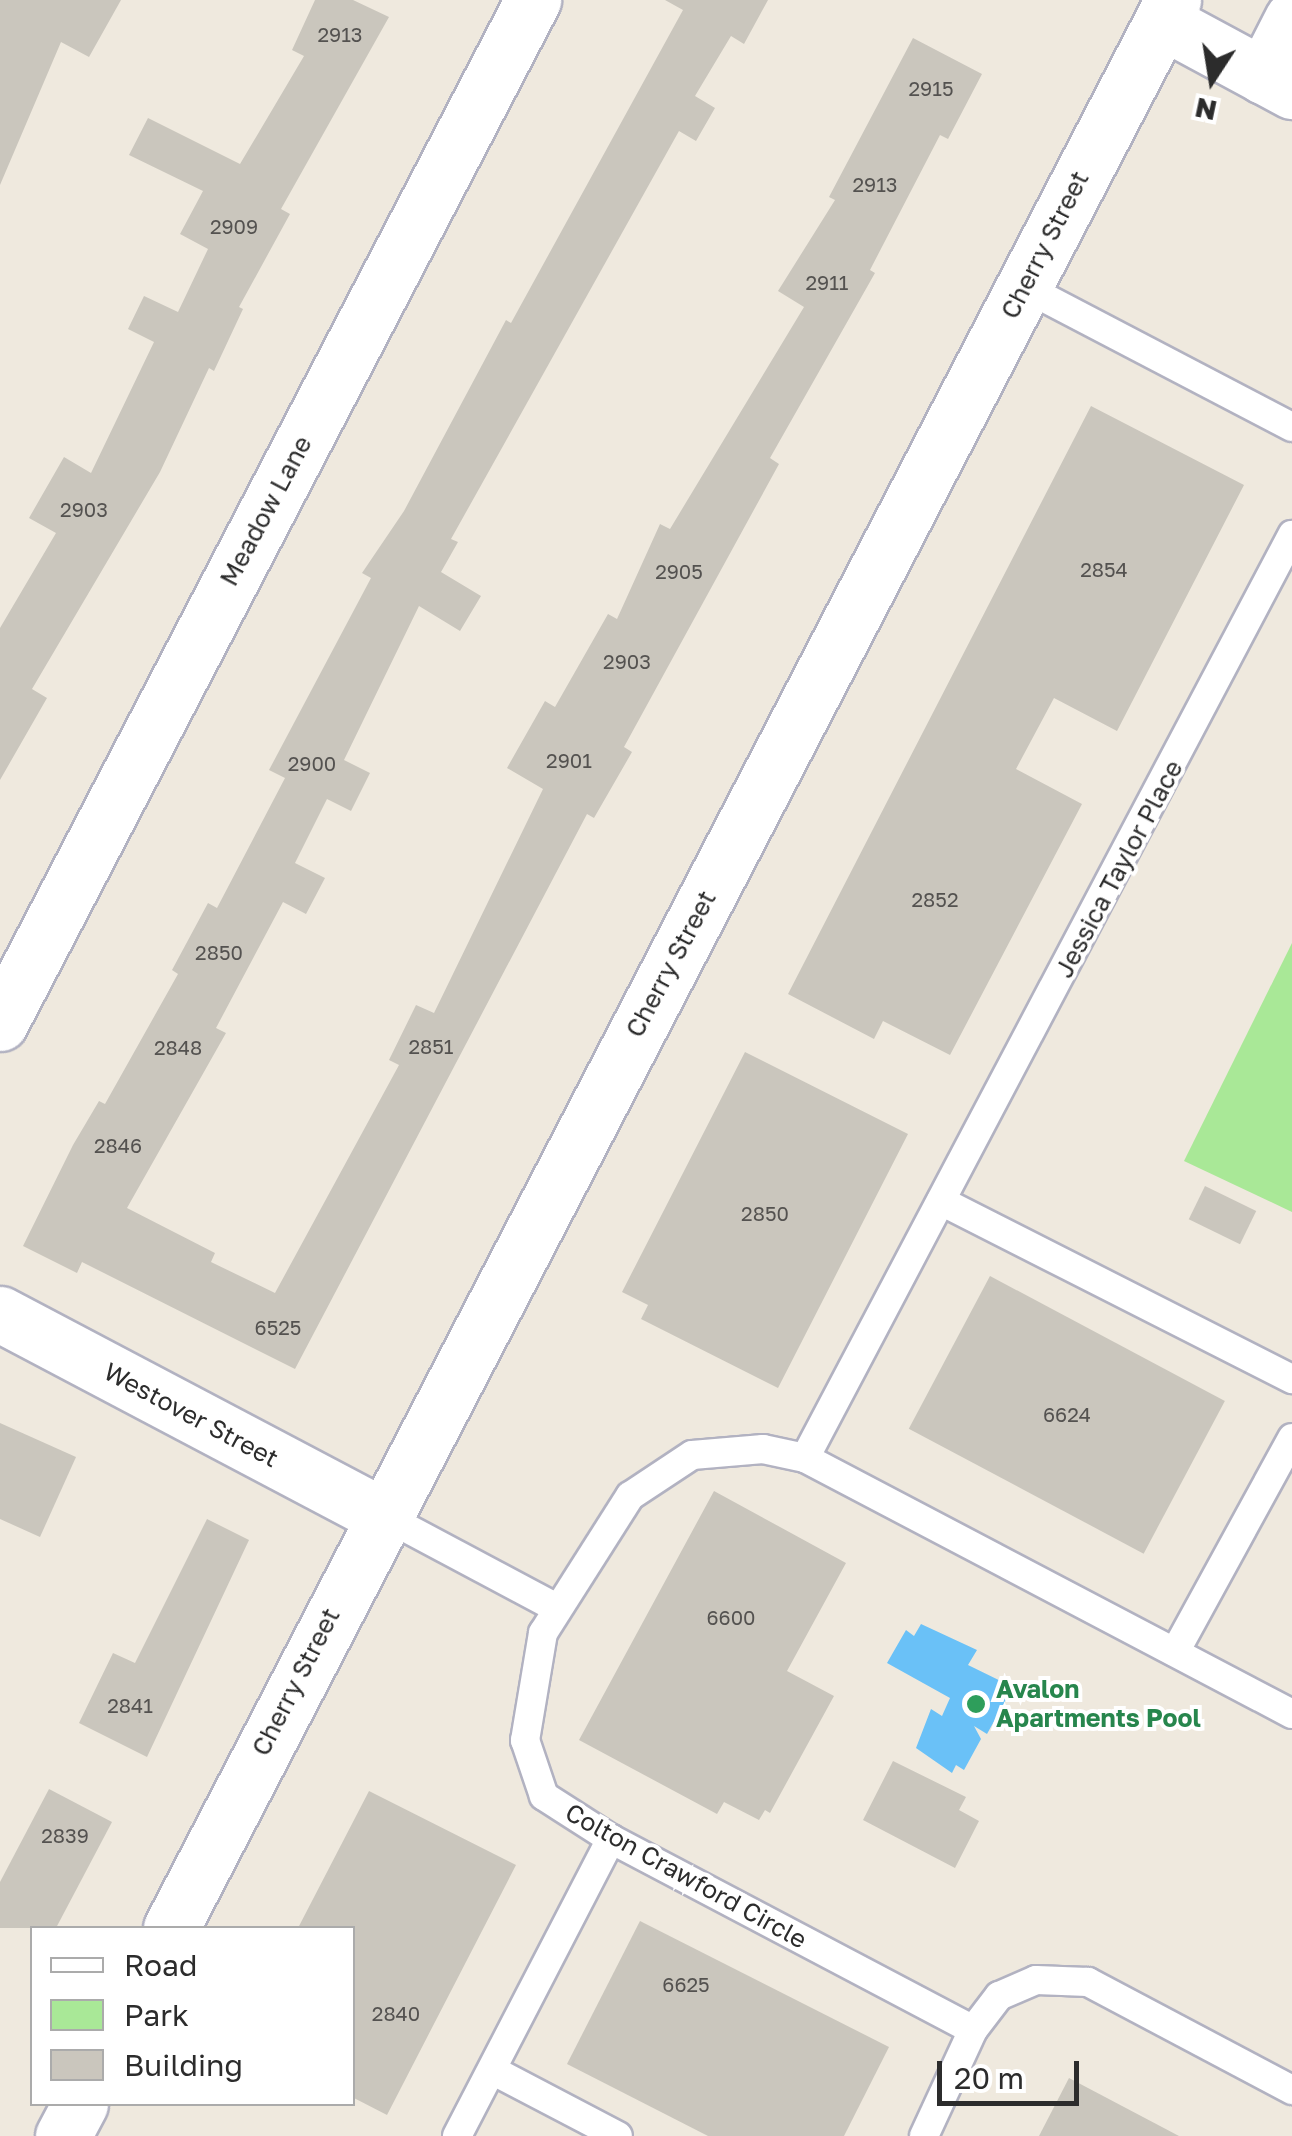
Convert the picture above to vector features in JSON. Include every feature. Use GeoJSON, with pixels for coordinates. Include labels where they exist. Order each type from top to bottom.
{"type":"FeatureCollection","features":[{"type":"Feature","properties":{"kind":"street","name":"Meadow Lane"},"geometry":{"type":"LineString","coordinates":[[0,1023],[533,0]]}},
{"type":"Feature","properties":{"kind":"street"},"geometry":{"type":"LineString","coordinates":[[1167,10],[1278,84],[1292,20]]}},
{"type":"Feature","properties":{"kind":"street","name":"Cherry Street"},"geometry":{"type":"LineString","coordinates":[[172,1926],[382,1515],[1167,10]]}},
{"type":"Feature","properties":{"kind":"street","name":"Westover Street"},"geometry":{"type":"LineString","coordinates":[[0,1314],[382,1515]]}},
{"type":"Feature","properties":{"kind":"street"},"geometry":{"type":"LineString","coordinates":[[63,2136],[79,2106]]}},
{"type":"Feature","properties":{"kind":"lane"},"geometry":{"type":"LineString","coordinates":[[1024,287],[1292,427]]}},
{"type":"Feature","properties":{"kind":"lane","name":"Jessica Taylor Place"},"geometry":{"type":"LineString","coordinates":[[805,1458],[1292,535]]}},
{"type":"Feature","properties":{"kind":"lane"},"geometry":{"type":"LineString","coordinates":[[941,1201],[1292,1379]]}},
{"type":"Feature","properties":{"kind":"lane"},"geometry":{"type":"LineString","coordinates":[[1174,1652],[1292,1438]]}},
{"type":"Feature","properties":{"kind":"lane","name":"Colton Crawford Circle"},"geometry":{"type":"LineString","coordinates":[[973,2030],[610,1839],[544,1796],[525,1740],[530,1684],[543,1633],[630,1496],[692,1455],[763,1449],[805,1458],[1292,1714]]}},
{"type":"Feature","properties":{"kind":"lane"},"geometry":{"type":"LineString","coordinates":[[382,1515],[557,1608]]}},
{"type":"Feature","properties":{"kind":"lane"},"geometry":{"type":"LineString","coordinates":[[457,2136],[610,1839]]}},
{"type":"Feature","properties":{"kind":"lane"},"geometry":{"type":"LineString","coordinates":[[924,2136],[973,2030],[999,1996],[1036,1980],[1088,1982],[1292,2090]]}},
{"type":"Feature","properties":{"kind":"lane"},"geometry":{"type":"LineString","coordinates":[[492,2070],[618,2136]]}},
{"type":"Feature","properties":{"kind":"green space"},"geometry":{"type":"Polygon","coordinates":[[[1292,943],[1292,1212],[1184,1161],[1292,943]]]}},
{"type":"Feature","properties":{"kind":"water","name":"Avalon Apartments Pool"},"geometry":{"type":"Polygon","coordinates":[[[921,1624],[977,1650],[968,1665],[1013,1687],[987,1734],[974,1726],[981,1739],[964,1770],[956,1765],[952,1773],[916,1748],[931,1709],[942,1716],[950,1698],[887,1663],[906,1630],[914,1636],[921,1624]]]}},
{"type":"Feature","properties":{"kind":"building"},"geometry":{"type":"Polygon","coordinates":[[[0,0],[121,0],[89,57],[61,42],[0,185],[0,0]]]}},
{"type":"Feature","properties":{"kind":"building"},"geometry":{"type":"Polygon","coordinates":[[[315,0],[353,0],[389,17],[281,209],[290,214],[239,307],[243,309],[214,371],[209,368],[160,472],[32,689],[47,698],[0,780],[0,628],[56,533],[29,518],[64,457],[91,473],[154,342],[128,329],[144,296],[178,312],[208,249],[180,234],[203,191],[129,155],[148,118],[240,164],[304,56],[292,50],[315,0]]]}},
{"type":"Feature","properties":{"kind":"building"},"geometry":{"type":"Polygon","coordinates":[[[665,0],[768,0],[744,44],[731,36],[695,96],[715,108],[696,141],[679,131],[451,539],[458,542],[441,572],[481,596],[460,631],[419,606],[344,760],[370,773],[351,811],[327,799],[295,863],[325,878],[306,914],[283,902],[216,1028],[226,1033],[127,1208],[215,1253],[211,1262],[275,1293],[399,1065],[389,1060],[416,1005],[434,1013],[543,789],[507,768],[545,701],[555,707],[608,614],[617,619],[660,524],[670,529],[804,307],[778,291],[835,200],[829,197],[913,38],[982,74],[948,139],[940,135],[870,270],[875,273],[770,458],[779,464],[624,747],[632,752],[594,818],[587,814],[295,1369],[82,1262],[77,1273],[23,1246],[73,1145],[99,1101],[105,1104],[178,974],[172,970],[208,903],[217,908],[285,778],[269,770],[371,578],[362,573],[404,511],[506,320],[511,323],[683,10],[665,0]]]}},
{"type":"Feature","properties":{"kind":"building"},"geometry":{"type":"Polygon","coordinates":[[[1091,406],[1244,485],[1117,731],[1054,698],[1016,769],[1082,804],[950,1055],[883,1021],[874,1039],[788,994],[1091,406]]]}},
{"type":"Feature","properties":{"kind":"building"},"geometry":{"type":"Polygon","coordinates":[[[745,1052],[908,1134],[778,1388],[641,1319],[648,1305],[622,1292],[745,1052]]]}},
{"type":"Feature","properties":{"kind":"building"},"geometry":{"type":"Polygon","coordinates":[[[1205,1186],[1256,1211],[1240,1244],[1189,1219],[1205,1186]]]}},
{"type":"Feature","properties":{"kind":"building"},"geometry":{"type":"Polygon","coordinates":[[[990,1276],[1225,1401],[1144,1554],[909,1429],[990,1276]]]}},
{"type":"Feature","properties":{"kind":"building"},"geometry":{"type":"Polygon","coordinates":[[[0,1423],[76,1457],[40,1537],[0,1519],[0,1423]]]}},
{"type":"Feature","properties":{"kind":"building"},"geometry":{"type":"Polygon","coordinates":[[[714,1491],[846,1563],[787,1671],[834,1696],[770,1813],[765,1810],[759,1820],[724,1802],[717,1814],[579,1740],[714,1491]]]}},
{"type":"Feature","properties":{"kind":"building"},"geometry":{"type":"Polygon","coordinates":[[[207,1519],[249,1540],[147,1757],[79,1723],[113,1653],[135,1663],[207,1519]]]}},
{"type":"Feature","properties":{"kind":"building"},"geometry":{"type":"Polygon","coordinates":[[[893,1761],[966,1797],[959,1810],[979,1821],[955,1868],[863,1820],[893,1761]]]}},
{"type":"Feature","properties":{"kind":"building"},"geometry":{"type":"Polygon","coordinates":[[[49,1789],[112,1822],[57,1926],[0,1928],[0,1882],[49,1789]]]}},
{"type":"Feature","properties":{"kind":"building"},"geometry":{"type":"Polygon","coordinates":[[[369,1791],[516,1865],[387,2115],[355,2099],[355,1926],[299,1926],[369,1791]]]}},
{"type":"Feature","properties":{"kind":"building"},"geometry":{"type":"Polygon","coordinates":[[[640,1921],[889,2047],[844,2136],[708,2136],[567,2064],[640,1921]]]}},
{"type":"Feature","properties":{"kind":"building"},"geometry":{"type":"Polygon","coordinates":[[[1069,2078],[1179,2136],[1039,2136],[1069,2078]]]}},
{"type":"Feature","properties":{"kind":"place","name":"Avalon Apartments Pool"},"geometry":{"type":"Point","coordinates":[976,1704]}}]}
